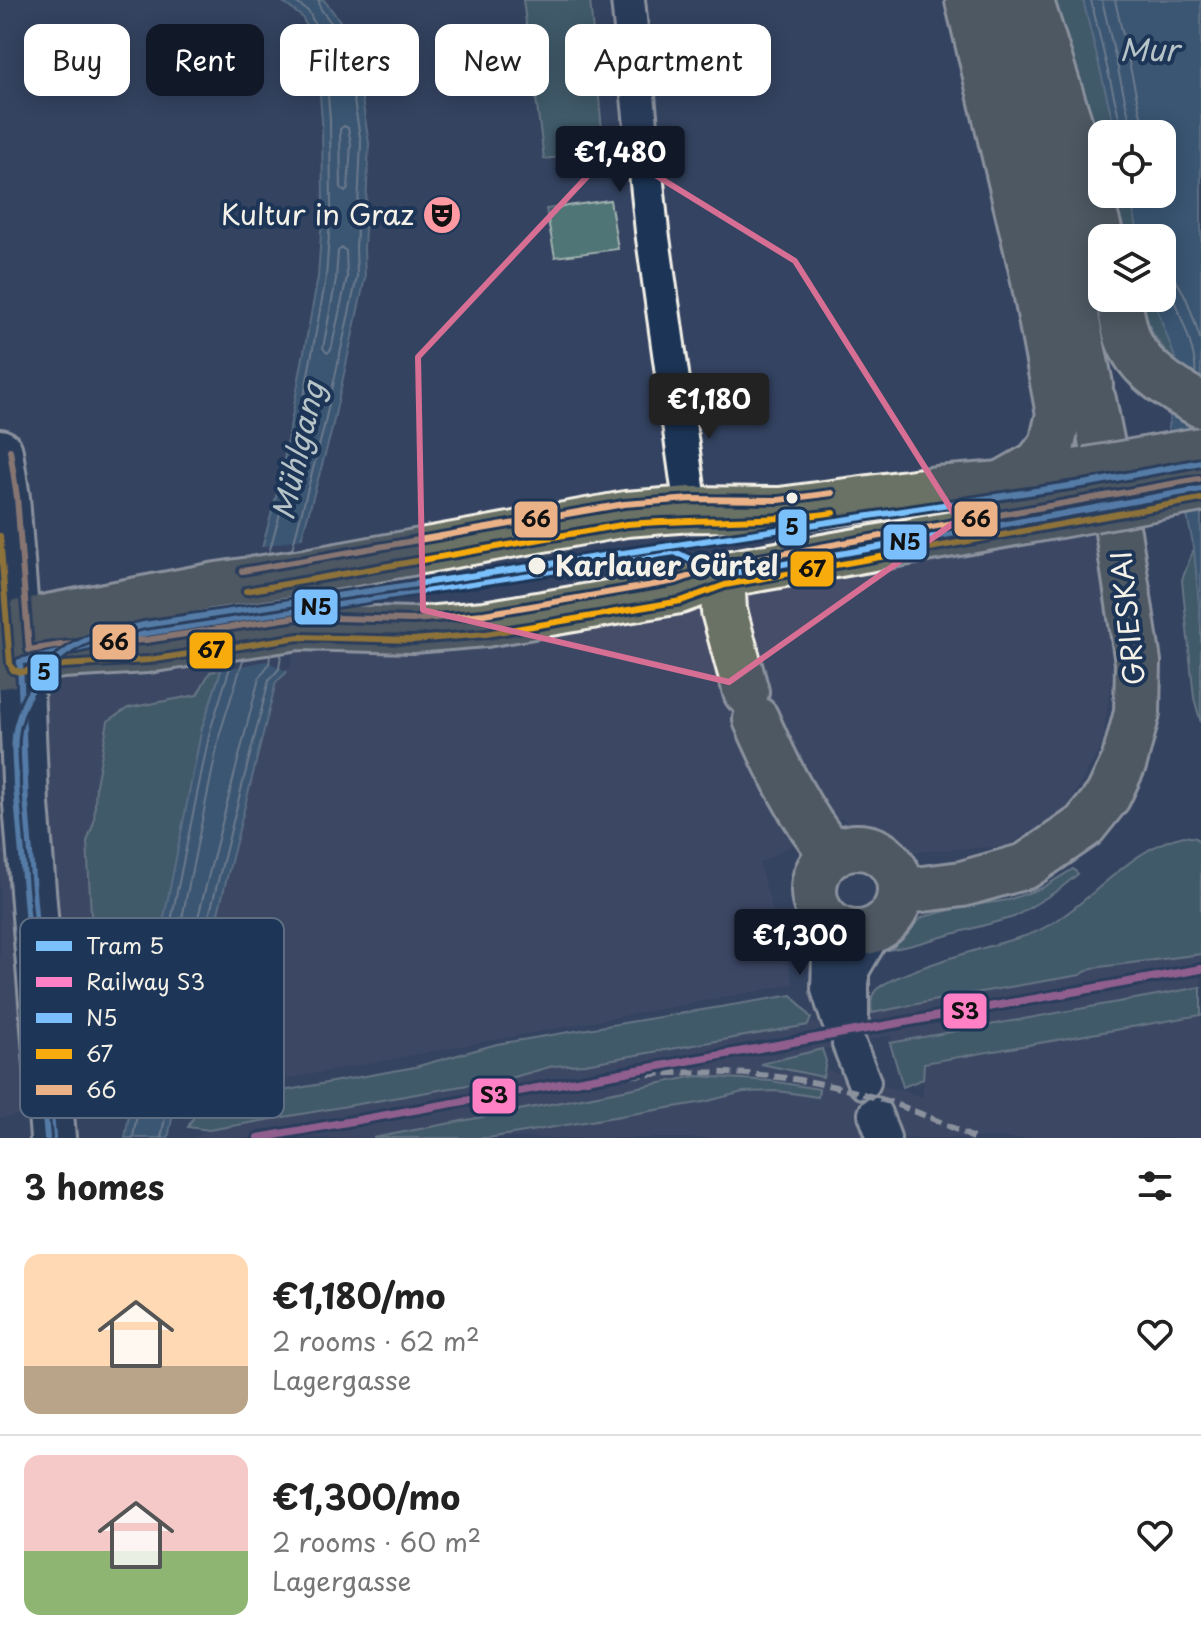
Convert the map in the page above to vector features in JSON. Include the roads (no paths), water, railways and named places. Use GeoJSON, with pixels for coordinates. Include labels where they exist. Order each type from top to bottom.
{"type":"FeatureCollection","features":[{"type":"Feature","properties":{"kind":"main road"},"geometry":{"type":"LineString","coordinates":[[968,0],[1032,270],[1059,414],[1052,445],[1037,464],[1002,484]]}},
{"type":"Feature","properties":{"kind":"main road","name":"GRIESKAI"},"geometry":{"type":"LineString","coordinates":[[900,892],[962,884],[1026,866],[1084,826],[1108,796],[1124,762],[1137,713],[1138,662],[1100,489],[1092,393],[1049,183],[1002,0]]}},
{"type":"Feature","properties":{"kind":"main road"},"geometry":{"type":"LineString","coordinates":[[1030,0],[1097,224]]}},
{"type":"Feature","properties":{"kind":"main road"},"geometry":{"type":"LineString","coordinates":[[1122,312],[1132,348],[1151,371],[1201,405]]}},
{"type":"Feature","properties":{"kind":"main road"},"geometry":{"type":"LineString","coordinates":[[9,644],[62,655],[147,650],[298,627],[413,630],[485,624],[679,591],[722,575],[1100,489],[1201,450]]}},
{"type":"Feature","properties":{"kind":"main road"},"geometry":{"type":"LineString","coordinates":[[0,452],[7,498],[9,644],[35,918]]}},
{"type":"Feature","properties":{"kind":"main road"},"geometry":{"type":"LineString","coordinates":[[9,644],[238,582],[626,514],[691,509],[780,510],[937,489],[1002,484],[1100,489],[1201,489]]}},
{"type":"Feature","properties":{"kind":"main road"},"geometry":{"type":"LineString","coordinates":[[722,575],[724,611],[751,706],[777,768],[819,838],[833,855]]}},
{"type":"Feature","properties":{"kind":"main road"},"geometry":{"type":"LineString","coordinates":[[855,848],[878,853],[894,869],[900,892],[893,913],[877,928],[861,933],[845,931],[830,923],[819,910],[814,893],[820,867],[833,855],[855,848]]}},
{"type":"Feature","properties":{"kind":"main road"},"geometry":{"type":"LineString","coordinates":[[51,1118],[53,1138]]}},
{"type":"Feature","properties":{"kind":"street"},"geometry":{"type":"LineString","coordinates":[[628,0],[654,246],[691,509]]}},
{"type":"Feature","properties":{"kind":"street"},"geometry":{"type":"LineString","coordinates":[[830,923],[828,989],[853,1044],[852,971],[877,928]]}},
{"type":"Feature","properties":{"kind":"water","name":"Mühlgang"},"geometry":{"type":"Polygon","coordinates":[[[280,0],[324,0],[342,24],[306,24],[302,17],[280,0]]]}},
{"type":"Feature","properties":{"kind":"water","name":"Mur"},"geometry":{"type":"Polygon","coordinates":[[[1083,0],[1201,0],[1201,625],[1194,548],[1168,428],[1178,366],[1158,312],[1176,312],[1176,224],[1136,224],[1133,208],[1176,208],[1176,120],[1113,120],[1083,0]]]}},
{"type":"Feature","properties":{"kind":"water","name":"Mühlgang"},"geometry":{"type":"Polygon","coordinates":[[[320,96],[361,96],[369,143],[365,278],[331,433],[301,540],[286,673],[276,682],[217,918],[164,918],[202,728],[262,548],[279,486],[318,277],[323,205],[320,96]]]}},
{"type":"Feature","properties":{"kind":"water","name":"Mühlgang"},"geometry":{"type":"Polygon","coordinates":[[[128,1118],[172,1118],[168,1138],[125,1138],[128,1118]]]}},
{"type":"Feature","properties":{"kind":"railway"},"geometry":{"type":"LineString","coordinates":[[559,1084],[667,1073],[771,1076],[822,1084],[872,1097],[922,1114],[973,1138]]}},
{"type":"Feature","properties":{"kind":"tram line","name":"5"},"geometry":{"type":"LineString","coordinates":[[28,918],[16,787],[17,725],[27,698],[43,673],[65,653],[90,639],[144,625],[1089,483],[1201,462]]}},
{"type":"Feature","properties":{"kind":"tram line","name":"5"},"geometry":{"type":"LineString","coordinates":[[45,1118],[47,1138]]}},
{"type":"Feature","properties":{"kind":"rail line","name":"S3"},"geometry":{"type":"LineString","coordinates":[[258,1138],[1201,969]]}},
{"type":"Feature","properties":{"kind":"place","name":"Kultur in Graz"},"geometry":{"type":"Point","coordinates":[442,215]}},
{"type":"Feature","properties":{"kind":"place","name":"Karlauer Gürtel"},"geometry":{"type":"Point","coordinates":[537,566]}}]}
